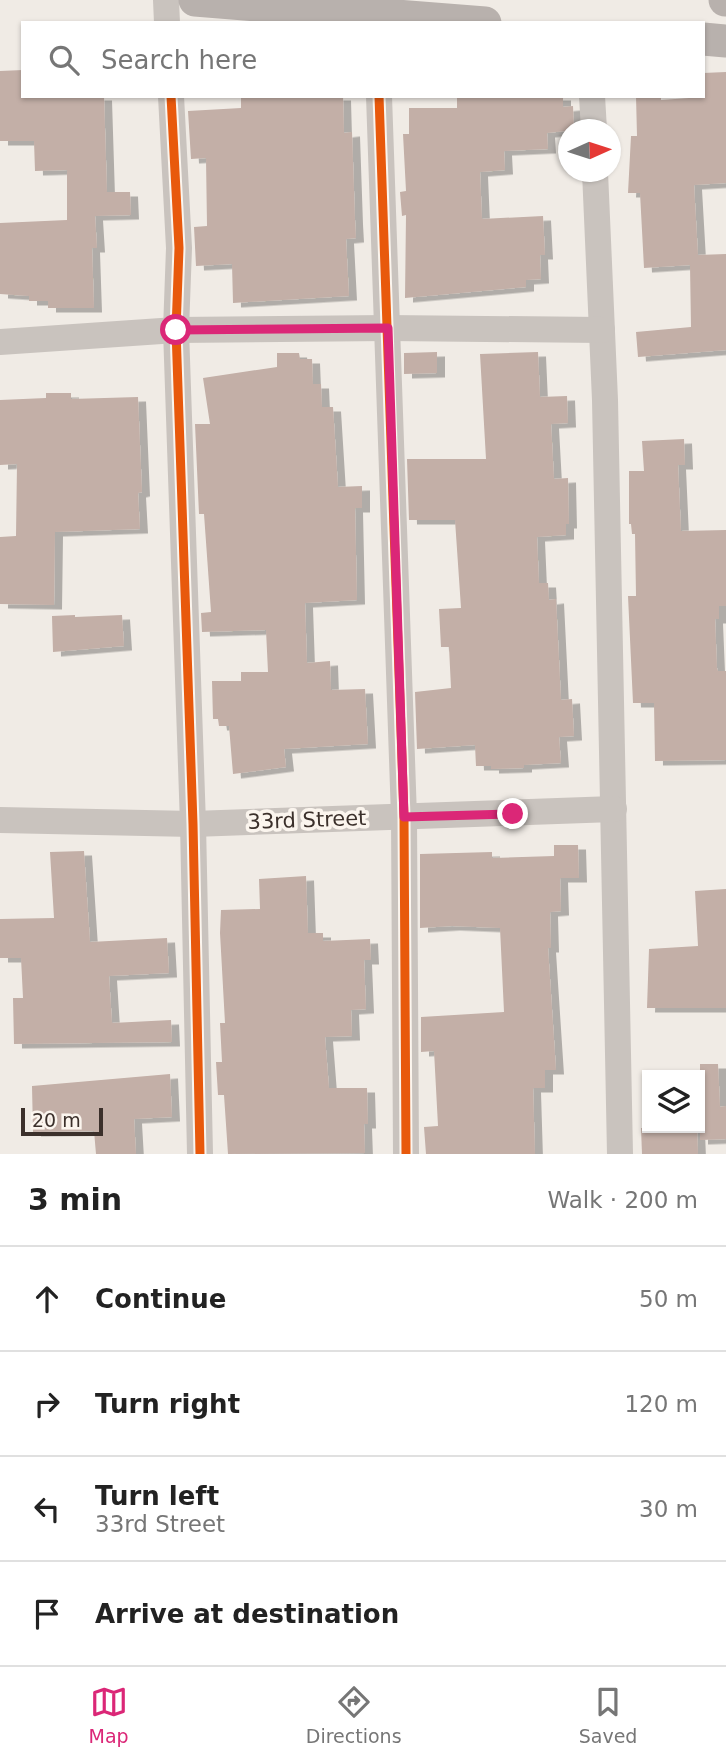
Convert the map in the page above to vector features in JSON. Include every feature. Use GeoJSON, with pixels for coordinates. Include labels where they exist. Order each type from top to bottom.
{"type":"FeatureCollection","features":[{"type":"Feature","properties":{"kind":"main road"},"geometry":{"type":"LineString","coordinates":[[195,0],[376,18],[441,21]]}},
{"type":"Feature","properties":{"kind":"main road"},"geometry":{"type":"LineString","coordinates":[[705,39],[726,41]]}},
{"type":"Feature","properties":{"kind":"street"},"geometry":{"type":"LineString","coordinates":[[166,0],[167,21]]}},
{"type":"Feature","properties":{"kind":"street"},"geometry":{"type":"LineString","coordinates":[[171,98],[179,248],[176,330],[193,824],[200,1154]]}},
{"type":"Feature","properties":{"kind":"street"},"geometry":{"type":"LineString","coordinates":[[379,98],[404,817],[406,1154]]}},
{"type":"Feature","properties":{"kind":"street"},"geometry":{"type":"LineString","coordinates":[[592,98],[593,119]]}},
{"type":"Feature","properties":{"kind":"street"},"geometry":{"type":"LineString","coordinates":[[595,182],[602,330],[620,1154]]}},
{"type":"Feature","properties":{"kind":"street"},"geometry":{"type":"LineString","coordinates":[[0,342],[176,330],[602,330]]}},
{"type":"Feature","properties":{"kind":"street","name":"33rd Street"},"geometry":{"type":"LineString","coordinates":[[0,820],[193,824],[614,808]]}},
{"type":"Feature","properties":{"kind":"building"},"geometry":{"type":"Polygon","coordinates":[[[21,70],[21,98],[104,98],[107,192],[130,192],[131,215],[95,216],[97,248],[92,248],[94,308],[48,308],[48,301],[29,301],[29,296],[0,294],[0,223],[67,220],[67,170],[35,171],[34,141],[0,141],[0,71],[21,70]]]}},
{"type":"Feature","properties":{"kind":"building"},"geometry":{"type":"Polygon","coordinates":[[[726,72],[726,183],[694,185],[698,255],[726,254],[726,350],[638,357],[636,332],[691,327],[690,265],[644,268],[640,193],[628,193],[631,136],[637,136],[636,98],[705,98],[705,73],[726,72]]]}},
{"type":"Feature","properties":{"kind":"building"},"geometry":{"type":"Polygon","coordinates":[[[241,98],[343,98],[344,133],[352,132],[356,238],[346,239],[349,296],[233,303],[232,264],[196,266],[194,227],[207,226],[206,158],[191,159],[188,111],[241,108],[241,98]]]}},
{"type":"Feature","properties":{"kind":"building"},"geometry":{"type":"Polygon","coordinates":[[[457,98],[563,98],[563,107],[573,106],[574,119],[558,119],[558,132],[547,133],[548,149],[504,151],[505,170],[480,172],[482,219],[543,216],[545,255],[540,255],[541,279],[526,280],[526,287],[405,298],[406,215],[402,216],[400,192],[406,191],[403,134],[409,134],[409,108],[457,108],[457,98]]]}},
{"type":"Feature","properties":{"kind":"building"},"geometry":{"type":"Polygon","coordinates":[[[437,352],[437,373],[404,374],[404,353],[437,352]]]}},
{"type":"Feature","properties":{"kind":"building"},"geometry":{"type":"Polygon","coordinates":[[[538,352],[540,397],[567,396],[568,423],[551,424],[554,479],[568,478],[569,524],[566,524],[566,535],[537,537],[539,583],[548,583],[549,600],[556,599],[561,700],[572,699],[574,736],[559,737],[561,763],[491,769],[491,766],[476,766],[475,745],[417,749],[415,692],[451,688],[449,647],[441,647],[439,609],[461,608],[455,520],[409,520],[407,459],[486,459],[480,354],[538,352]]]}},
{"type":"Feature","properties":{"kind":"building"},"geometry":{"type":"Polygon","coordinates":[[[277,353],[299,353],[300,359],[312,359],[313,384],[321,384],[322,407],[333,407],[338,487],[362,486],[362,508],[355,508],[357,600],[305,603],[307,663],[330,661],[331,690],[365,689],[368,744],[284,749],[286,767],[233,774],[229,726],[219,726],[218,719],[213,719],[212,681],[241,681],[241,672],[268,672],[266,630],[202,632],[201,613],[211,612],[204,514],[199,514],[195,424],[210,424],[203,378],[277,367],[277,353]]]}},
{"type":"Feature","properties":{"kind":"building"},"geometry":{"type":"Polygon","coordinates":[[[46,393],[71,393],[71,399],[138,397],[142,492],[138,493],[140,529],[55,532],[54,605],[0,604],[0,537],[16,536],[17,464],[0,465],[0,400],[46,398],[46,393]]]}},
{"type":"Feature","properties":{"kind":"building"},"geometry":{"type":"Polygon","coordinates":[[[684,439],[685,465],[678,465],[681,531],[726,530],[726,606],[719,606],[719,619],[715,619],[717,668],[718,671],[726,671],[726,760],[655,761],[654,703],[633,703],[628,596],[636,596],[635,534],[632,534],[629,524],[629,471],[644,471],[642,441],[684,439]]]}},
{"type":"Feature","properties":{"kind":"building"},"geometry":{"type":"Polygon","coordinates":[[[122,615],[124,646],[53,652],[52,616],[122,615]]]}},
{"type":"Feature","properties":{"kind":"building"},"geometry":{"type":"Polygon","coordinates":[[[554,845],[578,845],[579,878],[560,878],[561,911],[550,912],[551,948],[548,948],[556,1070],[545,1070],[545,1088],[533,1088],[535,1154],[426,1154],[424,1127],[438,1126],[434,1051],[421,1052],[421,1017],[504,1012],[500,928],[420,928],[420,854],[492,852],[492,858],[554,856],[554,845]]]}},
{"type":"Feature","properties":{"kind":"building"},"geometry":{"type":"Polygon","coordinates":[[[84,851],[90,942],[167,938],[169,973],[109,976],[112,1023],[171,1020],[172,1042],[14,1044],[13,998],[23,998],[21,958],[0,958],[0,919],[54,918],[50,852],[84,851]]]}},
{"type":"Feature","properties":{"kind":"building"},"geometry":{"type":"Polygon","coordinates":[[[306,876],[308,933],[323,933],[323,941],[370,939],[371,960],[364,960],[366,1009],[351,1010],[352,1036],[325,1037],[329,1088],[367,1088],[368,1124],[364,1124],[365,1153],[228,1154],[224,1095],[218,1095],[216,1062],[222,1062],[220,1023],[225,1023],[221,910],[260,909],[259,879],[306,876]]]}},
{"type":"Feature","properties":{"kind":"building"},"geometry":{"type":"Polygon","coordinates":[[[726,889],[726,1008],[647,1008],[649,949],[698,946],[695,891],[726,889]]]}},
{"type":"Feature","properties":{"kind":"building"},"geometry":{"type":"Polygon","coordinates":[[[700,1064],[718,1064],[720,1107],[726,1106],[726,1139],[700,1140],[700,1133],[705,1133],[705,1070],[700,1070],[700,1064]]]}},
{"type":"Feature","properties":{"kind":"building"},"geometry":{"type":"Polygon","coordinates":[[[170,1074],[172,1117],[134,1119],[136,1154],[96,1154],[94,1131],[33,1132],[32,1086],[170,1074]]]}},
{"type":"Feature","properties":{"kind":"building"},"geometry":{"type":"Polygon","coordinates":[[[641,1128],[642,1133],[697,1133],[698,1154],[642,1154],[641,1128]]]}},
{"type":"Feature","properties":{"kind":"cycle path"},"geometry":{"type":"LineString","coordinates":[[171,98],[179,248],[176,330],[193,824],[200,1154]]}},
{"type":"Feature","properties":{"kind":"cycle path"},"geometry":{"type":"LineString","coordinates":[[379,98],[404,817],[406,1154]]}},
{"type":"Feature","properties":{"kind":"route"},"geometry":{"type":"LineString","coordinates":[[176,330],[388,328],[404,817],[513,814]]}}]}
